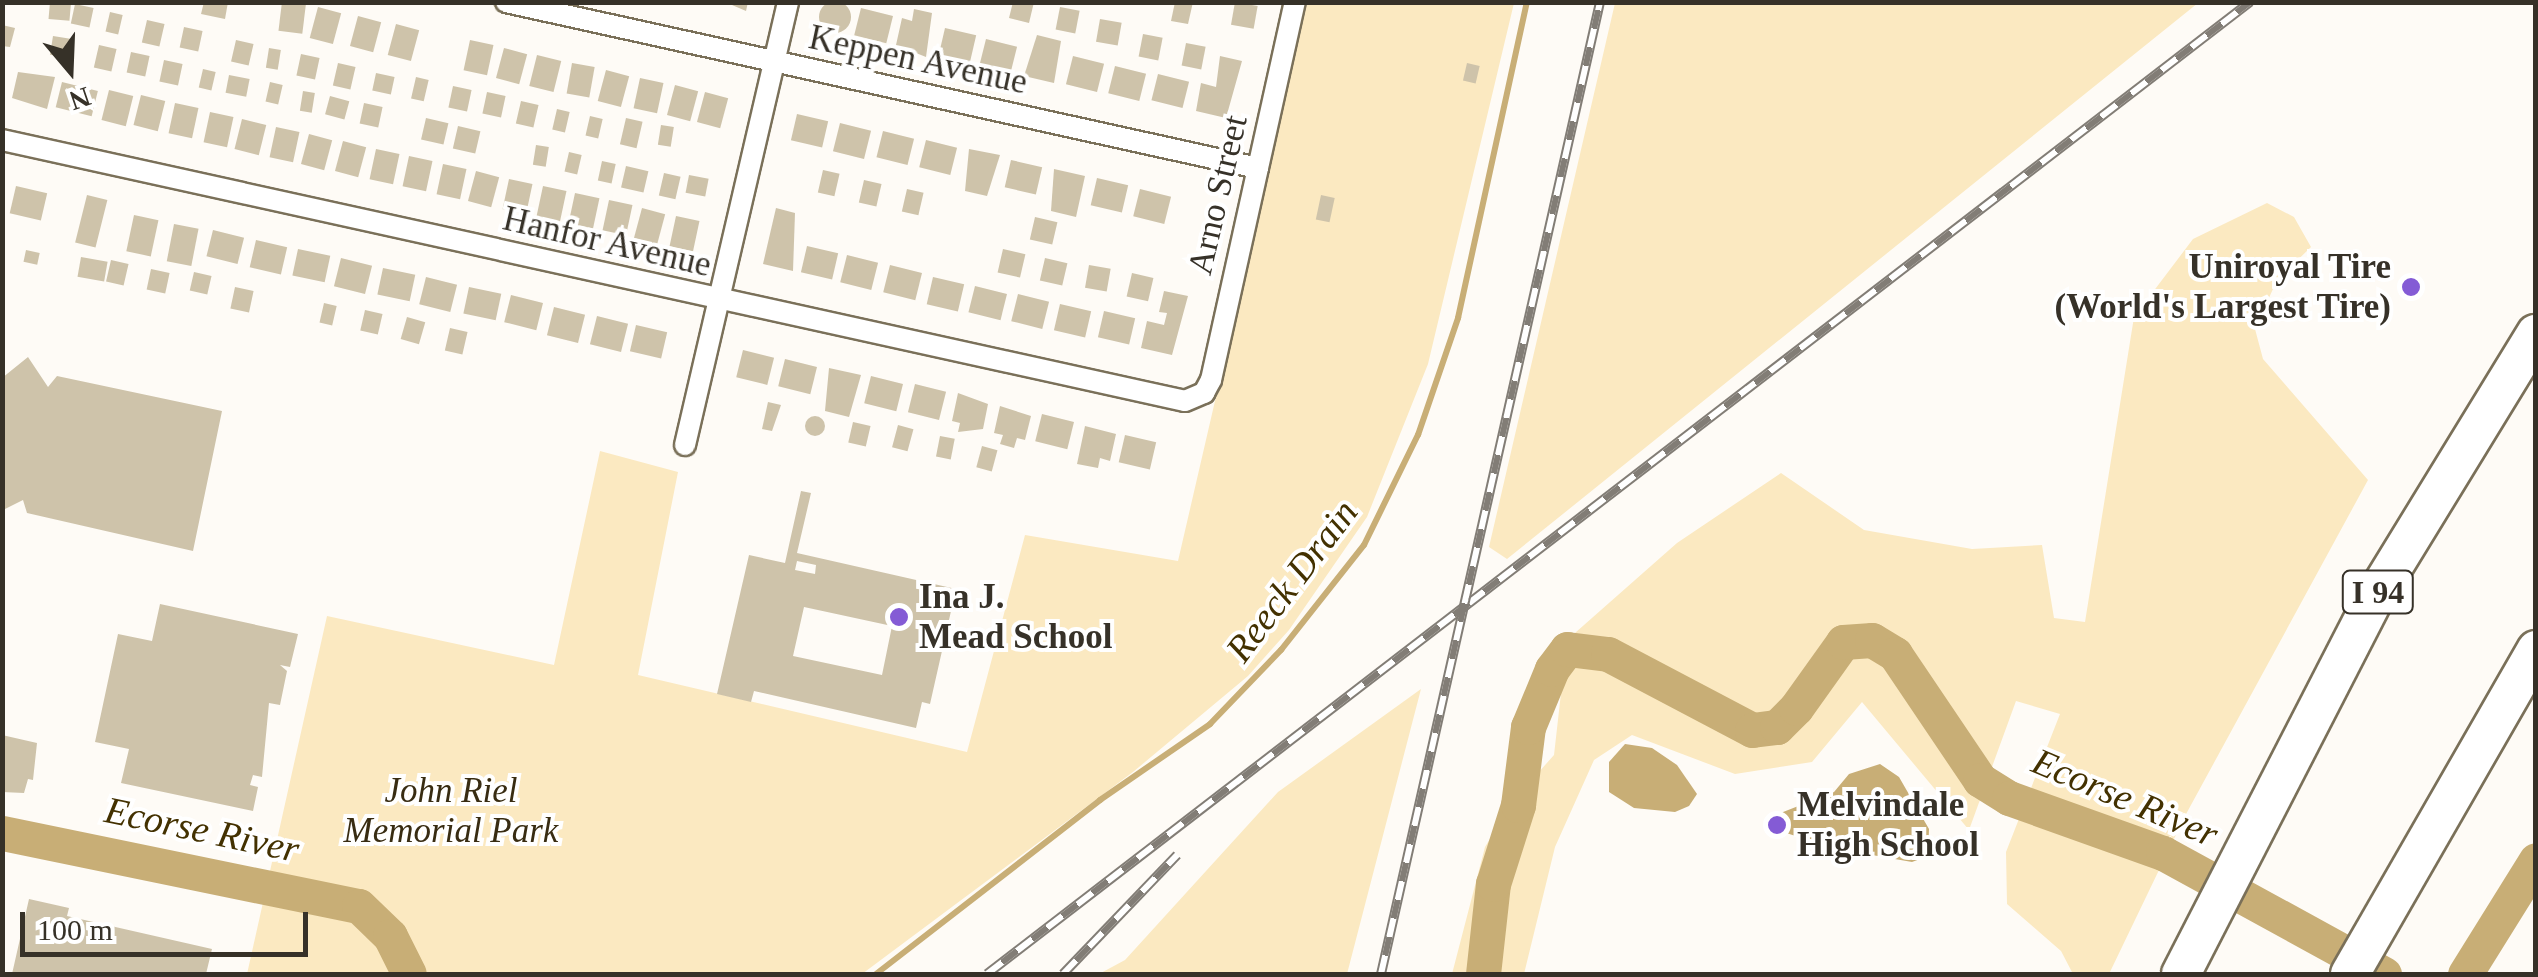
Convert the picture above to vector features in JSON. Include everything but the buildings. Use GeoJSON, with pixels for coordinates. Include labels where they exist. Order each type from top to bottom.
{"type":"FeatureCollection","features":[{"type":"Feature","properties":{"kind":"highway","name":"I 94"},"geometry":{"type":"LineString","coordinates":[[2181,974],[2374,598],[2536,334]]}},
{"type":"Feature","properties":{"kind":"highway"},"geometry":{"type":"LineString","coordinates":[[2350,974],[2536,650]]}},
{"type":"Feature","properties":{"kind":"street","name":"Keppen Avenue"},"geometry":{"type":"LineString","coordinates":[[506,2],[1258,168]]}},
{"type":"Feature","properties":{"kind":"street"},"geometry":{"type":"LineString","coordinates":[[685,445],[788,2]]}},
{"type":"Feature","properties":{"kind":"street","name":"Arno Street"},"geometry":{"type":"LineString","coordinates":[[1198,397],[1211,380],[1295,2]]}},
{"type":"Feature","properties":{"kind":"street","name":"Hanfor Avenue"},"geometry":{"type":"LineString","coordinates":[[2,140],[718,301],[1186,401],[1198,397]]}},
{"type":"Feature","properties":{"kind":"green space"},"geometry":{"type":"Polygon","coordinates":[[[1615,2],[2198,3],[1507,559],[1489,547],[1615,2]]]}},
{"type":"Feature","properties":{"kind":"green space","name":"John Riel Memorial Park"},"geometry":{"type":"Polygon","coordinates":[[[1307,3],[1514,3],[1428,364],[1367,517],[1289,630],[1248,676],[1133,772],[862,974],[247,974],[327,616],[554,665],[600,451],[678,472],[638,675],[967,752],[1025,535],[1178,561],[1307,3]]]}},
{"type":"Feature","properties":{"kind":"green space"},"geometry":{"type":"Polygon","coordinates":[[[2267,203],[2294,217],[2311,247],[2277,280],[2255,329],[2263,359],[2368,480],[2185,816],[2109,974],[2073,974],[2061,951],[2007,904],[2006,852],[2060,714],[2016,701],[1969,830],[1862,702],[1812,762],[1735,774],[1632,735],[1594,760],[1555,847],[1524,974],[1452,974],[1485,847],[1513,801],[1554,755],[1567,640],[1677,543],[1781,473],[1864,530],[1972,549],[2042,545],[2054,618],[2085,622],[2134,317],[2193,239],[2267,203]]]}},
{"type":"Feature","properties":{"kind":"green space"},"geometry":{"type":"Polygon","coordinates":[[[1421,689],[1347,974],[1099,974],[1125,960],[1278,792],[1421,689]]]}},
{"type":"Feature","properties":{"kind":"shaded area"},"geometry":{"type":"Polygon","coordinates":[[[1625,744],[1652,748],[1677,765],[1697,794],[1689,806],[1675,812],[1634,808],[1609,792],[1609,762],[1625,744]]]}},
{"type":"Feature","properties":{"kind":"shaded area"},"geometry":{"type":"Polygon","coordinates":[[[1880,764],[1899,777],[1929,829],[1928,856],[1912,862],[1832,848],[1774,829],[1778,814],[1834,792],[1849,774],[1880,764]]]}},
{"type":"Feature","properties":{"kind":"waterway","name":"Reeck Drain"},"geometry":{"type":"LineString","coordinates":[[876,974],[1100,800],[1210,724],[1281,650],[1364,545],[1418,435],[1458,318],[1527,2]]}},
{"type":"Feature","properties":{"kind":"waterway","name":"Ecorse River"},"geometry":{"type":"LineString","coordinates":[[1483,974],[1493,884],[1518,805],[1528,727],[1552,669],[1567,649],[1608,654],[1752,730],[1777,727],[1796,708],[1843,642],[1872,640],[1895,654],[1980,780],[2009,798],[2163,853],[2384,974]]}},
{"type":"Feature","properties":{"kind":"waterway","name":"Ecorse River"},"geometry":{"type":"LineString","coordinates":[[2,833],[359,906],[390,936],[409,974]]}},
{"type":"Feature","properties":{"kind":"waterway","name":"Ecorse River"},"geometry":{"type":"LineString","coordinates":[[2465,974],[2536,860]]}},
{"type":"Feature","properties":{"kind":"railway"},"geometry":{"type":"LineString","coordinates":[[1381,974],[1600,2]]}},
{"type":"Feature","properties":{"kind":"railway"},"geometry":{"type":"LineString","coordinates":[[987,974],[2250,2]]}},
{"type":"Feature","properties":{"kind":"railway"},"geometry":{"type":"LineString","coordinates":[[1063,974],[1177,855]]}},
{"type":"Feature","properties":{"kind":"place","name":"Uniroyal Tire (World's Largest Tire)"},"geometry":{"type":"Point","coordinates":[2411,287]}},
{"type":"Feature","properties":{"kind":"place","name":"Ina J. Mead School"},"geometry":{"type":"Point","coordinates":[899,617]}},
{"type":"Feature","properties":{"kind":"place","name":"Melvindale High School"},"geometry":{"type":"Point","coordinates":[1777,825]}}]}
